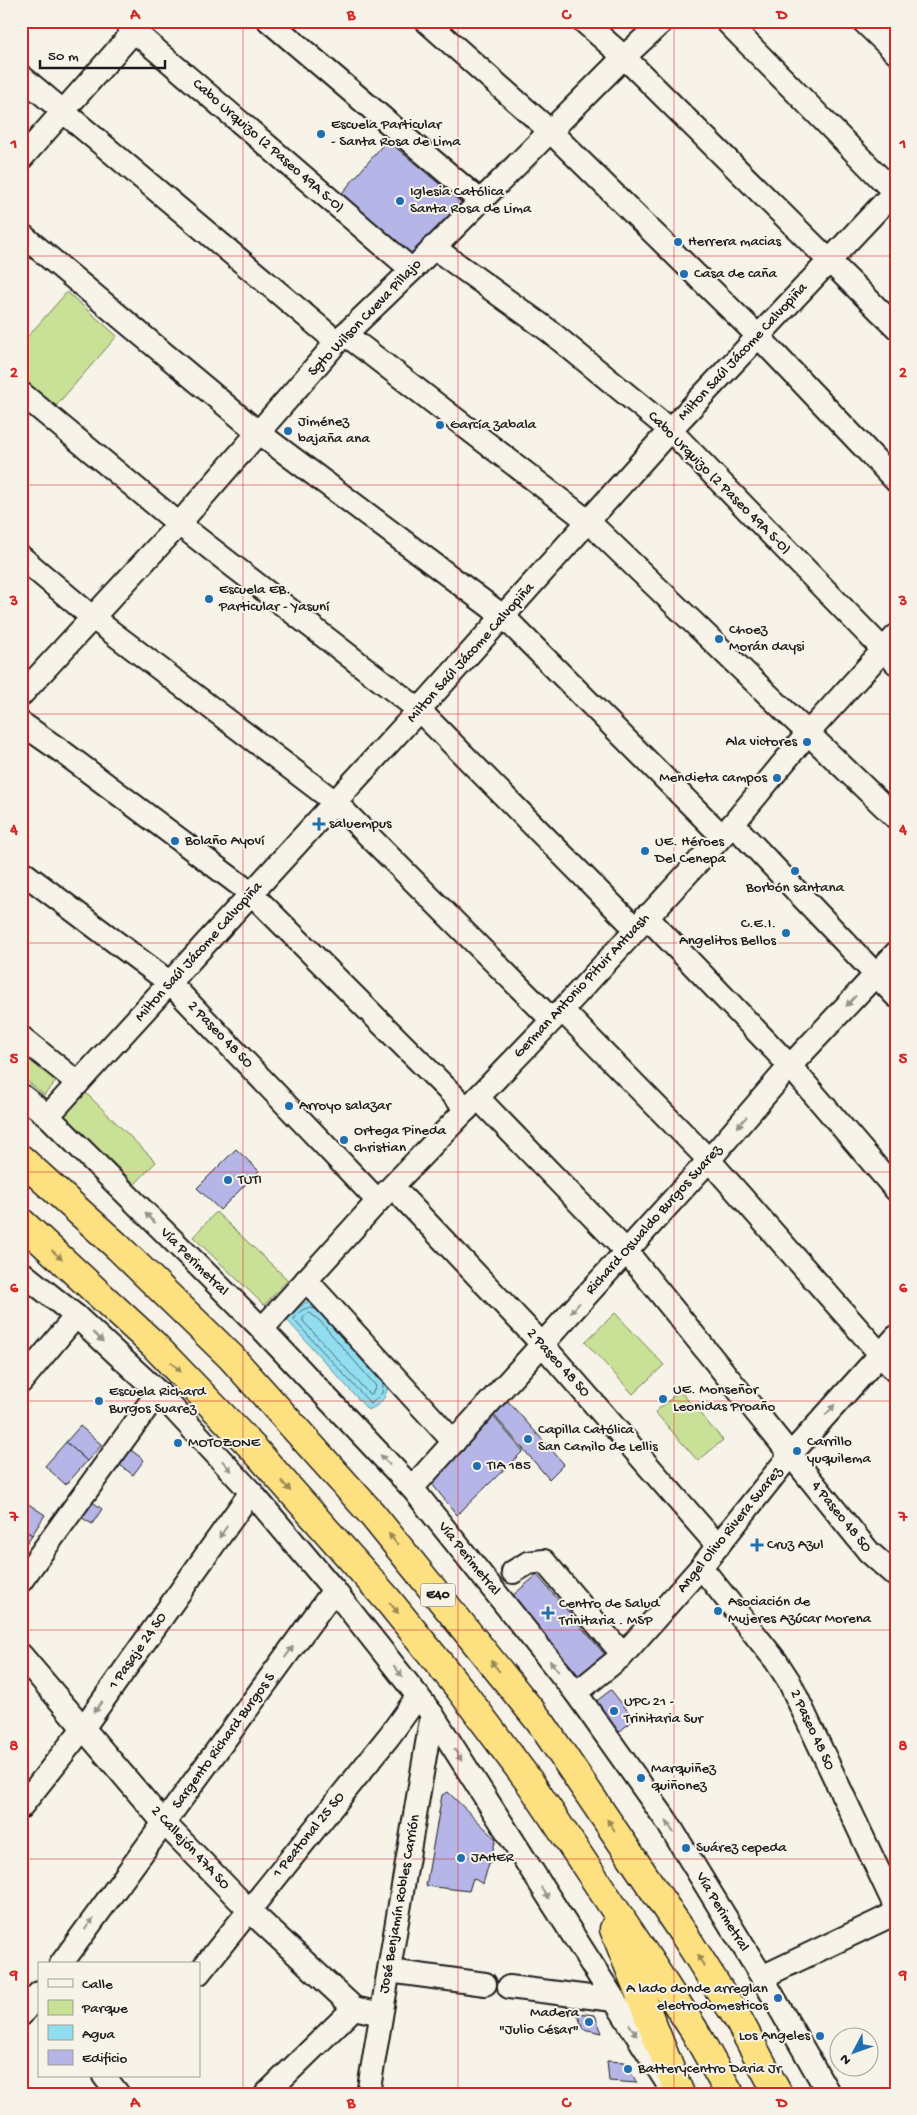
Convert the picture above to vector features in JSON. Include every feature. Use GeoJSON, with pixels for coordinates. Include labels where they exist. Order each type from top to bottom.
{"type":"FeatureCollection","features":[{"type":"Feature","properties":{"kind":"highway","name":"E40"},"geometry":{"type":"LineString","coordinates":[[21,1159],[118,1247],[237,1364],[371,1513],[541,1723],[717,1986],[738,2020],[778,2094]]}},
{"type":"Feature","properties":{"kind":"highway","name":"E40"},"geometry":{"type":"LineString","coordinates":[[21,1222],[154,1344],[254,1449],[387,1600],[460,1688],[531,1784],[694,2030],[730,2094]]}},
{"type":"Feature","properties":{"kind":"highway"},"geometry":{"type":"LineString","coordinates":[[595,1882],[680,2094]]}},
{"type":"Feature","properties":{"kind":"street"},"geometry":{"type":"LineString","coordinates":[[269,21],[480,201]]}},
{"type":"Feature","properties":{"kind":"street"},"geometry":{"type":"LineString","coordinates":[[426,21],[550,131],[758,336],[896,481]]}},
{"type":"Feature","properties":{"kind":"street"},"geometry":{"type":"LineString","coordinates":[[583,21],[624,56],[896,327]]}},
{"type":"Feature","properties":{"kind":"street","name":"Sgto Wilson Cueva Pillajo"},"geometry":{"type":"LineString","coordinates":[[21,695],[180,524],[341,338],[412,270],[624,56],[663,21]]}},
{"type":"Feature","properties":{"kind":"street"},"geometry":{"type":"LineString","coordinates":[[726,21],[895,192]]}},
{"type":"Feature","properties":{"kind":"street"},"geometry":{"type":"LineString","coordinates":[[863,21],[896,53]]}},
{"type":"Feature","properties":{"kind":"street"},"geometry":{"type":"LineString","coordinates":[[21,159],[134,25]]}},
{"type":"Feature","properties":{"kind":"street","name":"Cabo Urquizo (2 Paseo 49A S-O)"},"geometry":{"type":"LineString","coordinates":[[134,25],[412,270]]}},
{"type":"Feature","properties":{"kind":"street"},"geometry":{"type":"LineString","coordinates":[[21,76],[62,112],[341,338],[589,522],[896,818]]}},
{"type":"Feature","properties":{"kind":"street","name":"Milton Saúl Jácome Calvopiña"},"geometry":{"type":"LineString","coordinates":[[48,1116],[504,617],[670,430],[895,192]]}},
{"type":"Feature","properties":{"kind":"street"},"geometry":{"type":"LineString","coordinates":[[21,234],[259,433],[504,617],[877,974],[896,996]]}},
{"type":"Feature","properties":{"kind":"street","name":"Cabo Urquizo (2 Paseo 49A S-O)"},"geometry":{"type":"LineString","coordinates":[[433,247],[548,330],[670,430],[891,650]]}},
{"type":"Feature","properties":{"kind":"street"},"geometry":{"type":"LineString","coordinates":[[21,393],[180,524],[419,710],[790,1066],[896,1190]]}},
{"type":"Feature","properties":{"kind":"street"},"geometry":{"type":"LineString","coordinates":[[21,557],[93,618],[335,802],[709,1160],[879,1355],[896,1372]]}},
{"type":"Feature","properties":{"kind":"street","name":"German Antonio Pituir Antuash"},"geometry":{"type":"LineString","coordinates":[[262,1330],[386,1194],[557,1015],[727,829],[808,734],[891,650]]}},
{"type":"Feature","properties":{"kind":"street","name":"4 Paseo 48 SO"},"geometry":{"type":"LineString","coordinates":[[21,723],[252,894],[626,1251],[869,1552],[896,1576]]}},
{"type":"Feature","properties":{"kind":"street","name":"2 Paseo 48 SO"},"geometry":{"type":"LineString","coordinates":[[21,871],[170,984],[542,1344],[718,1546]]}},
{"type":"Feature","properties":{"kind":"street","name":"Richard Oswaldo Burgos Suarez"},"geometry":{"type":"LineString","coordinates":[[412,1488],[709,1160],[790,1066],[896,953]]}},
{"type":"Feature","properties":{"kind":"street"},"geometry":{"type":"LineString","coordinates":[[21,1036],[78,1083]]}},
{"type":"Feature","properties":{"kind":"street","name":"Vía Perimetral"},"geometry":{"type":"LineString","coordinates":[[21,1095],[48,1116],[262,1330],[412,1488],[576,1694],[666,1820],[762,1977],[829,2094]]}},
{"type":"Feature","properties":{"kind":"street"},"geometry":{"type":"LineString","coordinates":[[21,1272],[76,1316],[158,1392],[251,1492],[334,1590],[432,1714],[674,2094]]}},
{"type":"Feature","properties":{"kind":"street"},"geometry":{"type":"LineString","coordinates":[[306,1280],[454,1442]]}},
{"type":"Feature","properties":{"kind":"street"},"geometry":{"type":"LineString","coordinates":[[21,1382],[76,1316]]}},
{"type":"Feature","properties":{"kind":"street","name":"Angel Olivo Rivera Suarez"},"geometry":{"type":"LineString","coordinates":[[576,1694],[623,1655],[701,1567],[791,1454],[896,1337]]}},
{"type":"Feature","properties":{"kind":"street"},"geometry":{"type":"LineString","coordinates":[[21,1581],[158,1392]]}},
{"type":"Feature","properties":{"kind":"street","name":"1 Pasaje 24 SO"},"geometry":{"type":"LineString","coordinates":[[21,1807],[84,1727],[251,1492]]}},
{"type":"Feature","properties":{"kind":"street"},"geometry":{"type":"LineString","coordinates":[[512,1572],[528,1563],[544,1561],[623,1655]]}},
{"type":"Feature","properties":{"kind":"street","name":"2 Paseo 48 SO"},"geometry":{"type":"LineString","coordinates":[[701,1567],[776,1661],[789,1681],[896,1908]]}},
{"type":"Feature","properties":{"kind":"street","name":"Sargento Richard Burgos S"},"geometry":{"type":"LineString","coordinates":[[61,1962],[334,1590]]}},
{"type":"Feature","properties":{"kind":"street","name":"2 Callejón 47A SO"},"geometry":{"type":"LineString","coordinates":[[21,1655],[164,1823],[249,1910],[354,2008]]}},
{"type":"Feature","properties":{"kind":"street","name":"1 Peatonal 25 SO"},"geometry":{"type":"LineString","coordinates":[[200,1972],[390,1735],[418,1696]]}},
{"type":"Feature","properties":{"kind":"street","name":"José Benjamín Robles Carrión"},"geometry":{"type":"LineString","coordinates":[[368,2094],[432,1714]]}},
{"type":"Feature","properties":{"kind":"street"},"geometry":{"type":"LineString","coordinates":[[762,1977],[896,1913]]}},
{"type":"Feature","properties":{"kind":"street"},"geometry":{"type":"LineString","coordinates":[[389,1971],[485,1984]]}},
{"type":"Feature","properties":{"kind":"street"},"geometry":{"type":"LineString","coordinates":[[509,1987],[614,2000]]}},
{"type":"Feature","properties":{"kind":"street"},"geometry":{"type":"LineString","coordinates":[[21,2015],[38,1996]]}},
{"type":"Feature","properties":{"kind":"street"},"geometry":{"type":"LineString","coordinates":[[266,2094],[354,2008],[381,2014]]}},
{"type":"Feature","properties":{"kind":"green space"},"geometry":{"type":"Polygon","coordinates":[[[67,292],[117,336],[54,408],[21,379],[21,344],[67,292]]]}},
{"type":"Feature","properties":{"kind":"green space"},"geometry":{"type":"Polygon","coordinates":[[[34,1054],[61,1076],[44,1095],[21,1076],[21,1068],[34,1054]]]}},
{"type":"Feature","properties":{"kind":"green space"},"geometry":{"type":"Polygon","coordinates":[[[84,1091],[156,1162],[135,1184],[63,1114],[84,1091]]]}},
{"type":"Feature","properties":{"kind":"green space"},"geometry":{"type":"Polygon","coordinates":[[[216,1212],[288,1280],[264,1305],[193,1237],[216,1212]]]}},
{"type":"Feature","properties":{"kind":"green space"},"geometry":{"type":"Polygon","coordinates":[[[615,1313],[664,1365],[633,1394],[585,1342],[615,1313]]]}},
{"type":"Feature","properties":{"kind":"green space"},"geometry":{"type":"Polygon","coordinates":[[[680,1391],[723,1440],[698,1461],[655,1412],[680,1391]]]}},
{"type":"Feature","properties":{"kind":"water"},"geometry":{"type":"Polygon","coordinates":[[[306,1302],[311,1302],[388,1382],[385,1396],[377,1406],[368,1410],[286,1319],[306,1302]]]}},
{"type":"Feature","properties":{"kind":"building","name":"Iglesia Católica Santa Rosa de Lima"},"geometry":{"type":"Polygon","coordinates":[[[387,140],[462,203],[407,260],[337,199],[387,140]]]}},
{"type":"Feature","properties":{"kind":"building","name":"TUTI"},"geometry":{"type":"Polygon","coordinates":[[[236,1149],[259,1171],[220,1210],[197,1188],[236,1149]]]}},
{"type":"Feature","properties":{"kind":"building","name":"Capilla Católica San Camilo de Lellis"},"geometry":{"type":"Polygon","coordinates":[[[506,1399],[564,1464],[549,1479],[493,1414],[506,1399]]]}},
{"type":"Feature","properties":{"kind":"building","name":"TIA 185"},"geometry":{"type":"Polygon","coordinates":[[[492,1415],[523,1451],[457,1515],[432,1484],[492,1415]]]}},
{"type":"Feature","properties":{"kind":"building"},"geometry":{"type":"Polygon","coordinates":[[[80,1426],[102,1445],[87,1461],[66,1442],[80,1426]]]}},
{"type":"Feature","properties":{"kind":"building"},"geometry":{"type":"Polygon","coordinates":[[[66,1442],[87,1461],[66,1485],[45,1466],[66,1442]]]}},
{"type":"Feature","properties":{"kind":"building"},"geometry":{"type":"Polygon","coordinates":[[[131,1450],[144,1460],[133,1475],[120,1465],[131,1450]]]}},
{"type":"Feature","properties":{"kind":"building"},"geometry":{"type":"Polygon","coordinates":[[[21,1499],[45,1515],[32,1535],[21,1528],[21,1499]]]}},
{"type":"Feature","properties":{"kind":"building"},"geometry":{"type":"Polygon","coordinates":[[[90,1500],[102,1509],[92,1524],[79,1516],[90,1500]]]}},
{"type":"Feature","properties":{"kind":"building"},"geometry":{"type":"Polygon","coordinates":[[[21,1528],[32,1535],[21,1551],[21,1528]]]}},
{"type":"Feature","properties":{"kind":"building","name":"Centro de Salud Trinitaria . MSP"},"geometry":{"type":"Polygon","coordinates":[[[537,1575],[607,1657],[581,1678],[512,1596],[537,1575]]]}},
{"type":"Feature","properties":{"kind":"building","name":"UPC 21 - Trinitaria Sur"},"geometry":{"type":"Polygon","coordinates":[[[611,1690],[634,1719],[618,1733],[594,1703],[611,1690]]]}},
{"type":"Feature","properties":{"kind":"building","name":"JAHER"},"geometry":{"type":"Polygon","coordinates":[[[448,1792],[496,1839],[483,1884],[473,1878],[469,1891],[426,1886],[442,1795],[448,1792]]]}},
{"type":"Feature","properties":{"kind":"building","name":"Madera \"Julio César\""},"geometry":{"type":"Polygon","coordinates":[[[577,2013],[595,2015],[602,2033],[583,2029],[577,2013]]]}},
{"type":"Feature","properties":{"kind":"building"},"geometry":{"type":"Polygon","coordinates":[[[607,2061],[625,2062],[637,2083],[609,2081],[607,2061]]]}},
{"type":"Feature","properties":{"kind":"place","name":"Escuela Particular - Santa Rosa de Lima"},"geometry":{"type":"Point","coordinates":[321,134]}},
{"type":"Feature","properties":{"kind":"place","name":"Iglesia Católica Santa Rosa de Lima"},"geometry":{"type":"Point","coordinates":[400,201]}},
{"type":"Feature","properties":{"kind":"place","name":"Herrera macias"},"geometry":{"type":"Point","coordinates":[678,242]}},
{"type":"Feature","properties":{"kind":"place","name":"Casa de caña"},"geometry":{"type":"Point","coordinates":[684,274]}},
{"type":"Feature","properties":{"kind":"place","name":"García zabala"},"geometry":{"type":"Point","coordinates":[440,425]}},
{"type":"Feature","properties":{"kind":"place","name":"Jiménez bajaña ana"},"geometry":{"type":"Point","coordinates":[288,431]}},
{"type":"Feature","properties":{"kind":"place","name":"Escuela EB. Particular - Yasuní"},"geometry":{"type":"Point","coordinates":[209,599]}},
{"type":"Feature","properties":{"kind":"place","name":"Choez Morán daysi"},"geometry":{"type":"Point","coordinates":[719,639]}},
{"type":"Feature","properties":{"kind":"place","name":"Ala victores"},"geometry":{"type":"Point","coordinates":[807,742]}},
{"type":"Feature","properties":{"kind":"place","name":"Mendieta campos"},"geometry":{"type":"Point","coordinates":[777,778]}},
{"type":"Feature","properties":{"kind":"place","name":"saluempus"},"geometry":{"type":"Point","coordinates":[319,824]}},
{"type":"Feature","properties":{"kind":"place","name":"Bolaño Ayoví"},"geometry":{"type":"Point","coordinates":[175,841]}},
{"type":"Feature","properties":{"kind":"place","name":"UE. Héroes Del Cenepa"},"geometry":{"type":"Point","coordinates":[645,851]}},
{"type":"Feature","properties":{"kind":"place","name":"Borbón santana"},"geometry":{"type":"Point","coordinates":[795,871]}},
{"type":"Feature","properties":{"kind":"place","name":"C.E.I. Angelitos Bellos"},"geometry":{"type":"Point","coordinates":[786,933]}},
{"type":"Feature","properties":{"kind":"place","name":"Arroyo salazar"},"geometry":{"type":"Point","coordinates":[289,1106]}},
{"type":"Feature","properties":{"kind":"place","name":"Ortega Pineda christian"},"geometry":{"type":"Point","coordinates":[344,1140]}},
{"type":"Feature","properties":{"kind":"place","name":"TUTI"},"geometry":{"type":"Point","coordinates":[228,1180]}},
{"type":"Feature","properties":{"kind":"place","name":"UE. Monseñor Leonidas Proaño"},"geometry":{"type":"Point","coordinates":[663,1399]}},
{"type":"Feature","properties":{"kind":"place","name":"Escuela Richard Burgos Suarez"},"geometry":{"type":"Point","coordinates":[99,1401]}},
{"type":"Feature","properties":{"kind":"place","name":"Capilla Católica San Camilo de Lellis"},"geometry":{"type":"Point","coordinates":[528,1439]}},
{"type":"Feature","properties":{"kind":"place","name":"MOTOZONE"},"geometry":{"type":"Point","coordinates":[178,1443]}},
{"type":"Feature","properties":{"kind":"place","name":"Carrillo yuquilema"},"geometry":{"type":"Point","coordinates":[797,1451]}},
{"type":"Feature","properties":{"kind":"place","name":"TIA 185"},"geometry":{"type":"Point","coordinates":[477,1466]}},
{"type":"Feature","properties":{"kind":"place","name":"Cruz Azul"},"geometry":{"type":"Point","coordinates":[757,1545]}},
{"type":"Feature","properties":{"kind":"place","name":"Asociación de Mujeres Azúcar Morena"},"geometry":{"type":"Point","coordinates":[718,1611]}},
{"type":"Feature","properties":{"kind":"place","name":"Centro de Salud Trinitaria . MSP"},"geometry":{"type":"Point","coordinates":[548,1613]}},
{"type":"Feature","properties":{"kind":"place","name":"UPC 21 - Trinitaria Sur"},"geometry":{"type":"Point","coordinates":[614,1711]}},
{"type":"Feature","properties":{"kind":"place","name":"Marquiñez quiñonez"},"geometry":{"type":"Point","coordinates":[641,1778]}},
{"type":"Feature","properties":{"kind":"place","name":"Suárez cepeda"},"geometry":{"type":"Point","coordinates":[686,1848]}},
{"type":"Feature","properties":{"kind":"place","name":"JAHER"},"geometry":{"type":"Point","coordinates":[461,1858]}},
{"type":"Feature","properties":{"kind":"place","name":"A lado donde arreglan electrodomesticos"},"geometry":{"type":"Point","coordinates":[778,1998]}},
{"type":"Feature","properties":{"kind":"place","name":"Madera \"Julio César\""},"geometry":{"type":"Point","coordinates":[589,2022]}},
{"type":"Feature","properties":{"kind":"place","name":"Los Angeles"},"geometry":{"type":"Point","coordinates":[820,2036]}},
{"type":"Feature","properties":{"kind":"place","name":"Batterycentro Daria Jr"},"geometry":{"type":"Point","coordinates":[628,2069]}}]}
